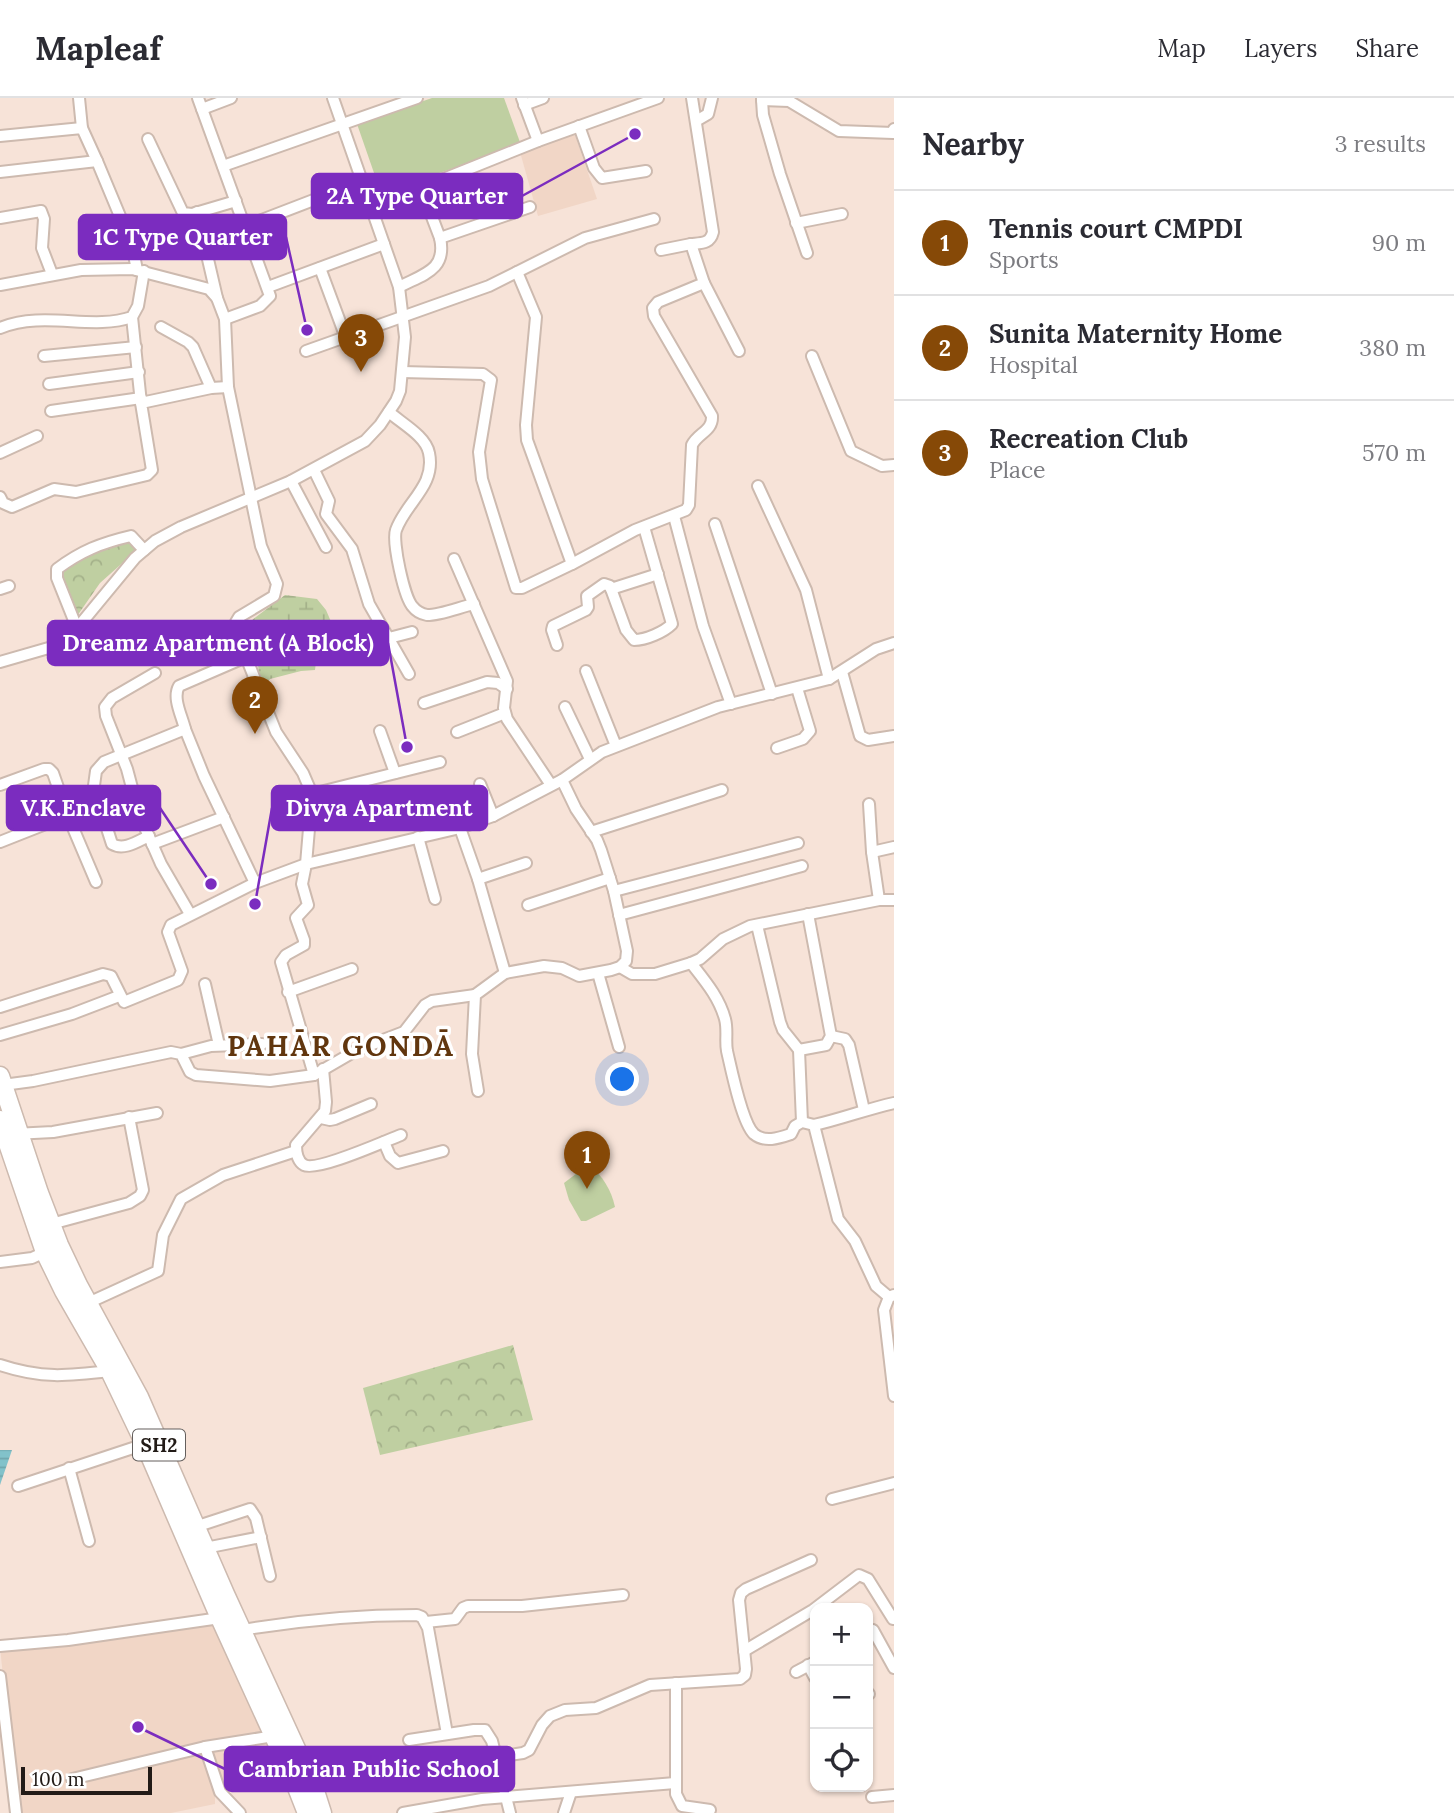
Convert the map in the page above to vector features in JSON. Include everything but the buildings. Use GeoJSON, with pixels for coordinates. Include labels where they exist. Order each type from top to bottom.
{"type":"FeatureCollection","features":[{"type":"Feature","properties":{"kind":"main road","name":"SH2"},"geometry":{"type":"LineString","coordinates":[[1,1081],[6,1131],[45,1252],[64,1291],[139,1397],[314,1788],[322,1813]]}},
{"type":"Feature","properties":{"kind":"main road","name":"SH2"},"geometry":{"type":"LineString","coordinates":[[6,1131],[116,1366],[145,1444],[307,1813]]}},
{"type":"Feature","properties":{"kind":"street"},"geometry":{"type":"LineString","coordinates":[[1,502],[12,507],[54,489],[76,492],[150,473],[132,317],[138,306],[141,270],[82,128],[79,98]]}},
{"type":"Feature","properties":{"kind":"street"},"geometry":{"type":"LineString","coordinates":[[225,319],[261,306],[270,296],[200,103],[231,98]]}},
{"type":"Feature","properties":{"kind":"street"},"geometry":{"type":"LineString","coordinates":[[0,663],[59,645],[144,550],[181,527],[314,470],[365,441],[388,412],[400,391],[402,372],[405,337],[399,287],[333,98]]}},
{"type":"Feature","properties":{"kind":"street"},"geometry":{"type":"LineString","coordinates":[[223,166],[416,98]]}},
{"type":"Feature","properties":{"kind":"street"},"geometry":{"type":"LineString","coordinates":[[538,141],[523,101],[543,98]]}},
{"type":"Feature","properties":{"kind":"street"},"geometry":{"type":"LineString","coordinates":[[370,202],[421,188],[538,141],[658,98]]}},
{"type":"Feature","properties":{"kind":"street"},"geometry":{"type":"LineString","coordinates":[[661,250],[712,239],[692,98]]}},
{"type":"Feature","properties":{"kind":"street"},"geometry":{"type":"LineString","coordinates":[[696,121],[708,114],[712,98]]}},
{"type":"Feature","properties":{"kind":"street"},"geometry":{"type":"LineString","coordinates":[[807,253],[763,115],[762,99],[789,102],[839,131],[894,133]]}},
{"type":"Feature","properties":{"kind":"street"},"geometry":{"type":"LineString","coordinates":[[579,126],[594,168],[602,178],[646,171]]}},
{"type":"Feature","properties":{"kind":"street"},"geometry":{"type":"LineString","coordinates":[[0,136],[82,128]]}},
{"type":"Feature","properties":{"kind":"street"},"geometry":{"type":"LineString","coordinates":[[148,139],[180,209],[187,215],[236,201]]}},
{"type":"Feature","properties":{"kind":"street"},"geometry":{"type":"LineString","coordinates":[[0,172],[97,162]]}},
{"type":"Feature","properties":{"kind":"street"},"geometry":{"type":"LineString","coordinates":[[246,226],[363,181]]}},
{"type":"Feature","properties":{"kind":"street"},"geometry":{"type":"LineString","coordinates":[[399,287],[434,268],[443,252],[421,188]]}},
{"type":"Feature","properties":{"kind":"street"},"geometry":{"type":"LineString","coordinates":[[440,238],[530,207]]}},
{"type":"Feature","properties":{"kind":"street"},"geometry":{"type":"LineString","coordinates":[[0,218],[41,211],[44,219],[42,248],[52,274]]}},
{"type":"Feature","properties":{"kind":"street"},"geometry":{"type":"LineString","coordinates":[[197,212],[217,298],[225,319],[228,387],[261,546],[277,584],[274,596],[239,617],[236,622],[246,657],[276,732],[303,773],[312,794],[302,884],[308,905],[296,918],[304,945],[286,955],[281,962],[288,992],[318,1072],[326,1102],[321,1118],[300,1138],[296,1151],[301,1163],[313,1166],[401,1135]]}},
{"type":"Feature","properties":{"kind":"street"},"geometry":{"type":"LineString","coordinates":[[796,223],[842,214]]}},
{"type":"Feature","properties":{"kind":"street"},"geometry":{"type":"LineString","coordinates":[[306,351],[471,293],[585,238],[654,219]]}},
{"type":"Feature","properties":{"kind":"street"},"geometry":{"type":"LineString","coordinates":[[268,287],[384,244]]}},
{"type":"Feature","properties":{"kind":"street"},"geometry":{"type":"LineString","coordinates":[[691,244],[704,283],[738,351]]}},
{"type":"Feature","properties":{"kind":"street"},"geometry":{"type":"LineString","coordinates":[[320,268],[346,338]]}},
{"type":"Feature","properties":{"kind":"street"},"geometry":{"type":"LineString","coordinates":[[0,285],[52,274],[101,269],[141,270],[209,289],[217,298]]}},
{"type":"Feature","properties":{"kind":"street"},"geometry":{"type":"LineString","coordinates":[[517,272],[536,317],[537,331],[526,425],[527,440],[572,564]]}},
{"type":"Feature","properties":{"kind":"street"},"geometry":{"type":"LineString","coordinates":[[402,372],[488,376],[491,385],[481,439],[482,479],[515,586],[522,588],[644,527],[674,516],[686,510],[689,505],[692,445],[695,439],[709,429],[712,415],[653,316],[653,308],[658,302],[704,283]]}},
{"type":"Feature","properties":{"kind":"street"},"geometry":{"type":"LineString","coordinates":[[0,328],[31,320],[125,320],[132,317]]}},
{"type":"Feature","properties":{"kind":"street"},"geometry":{"type":"LineString","coordinates":[[161,327],[193,347],[211,388]]}},
{"type":"Feature","properties":{"kind":"street"},"geometry":{"type":"LineString","coordinates":[[44,356],[136,347]]}},
{"type":"Feature","properties":{"kind":"street"},"geometry":{"type":"LineString","coordinates":[[813,356],[851,451],[882,466],[894,466]]}},
{"type":"Feature","properties":{"kind":"street"},"geometry":{"type":"LineString","coordinates":[[49,384],[139,372]]}},
{"type":"Feature","properties":{"kind":"street"},"geometry":{"type":"LineString","coordinates":[[51,411],[141,401],[228,387]]}},
{"type":"Feature","properties":{"kind":"street"},"geometry":{"type":"LineString","coordinates":[[388,412],[424,442],[430,457],[424,486],[396,531],[397,550],[408,599],[419,613],[427,615],[474,604]]}},
{"type":"Feature","properties":{"kind":"street"},"geometry":{"type":"LineString","coordinates":[[0,453],[37,436]]}},
{"type":"Feature","properties":{"kind":"street"},"geometry":{"type":"LineString","coordinates":[[314,470],[330,501],[326,514],[352,549],[365,595],[409,674]]}},
{"type":"Feature","properties":{"kind":"street"},"geometry":{"type":"LineString","coordinates":[[291,481],[326,547]]}},
{"type":"Feature","properties":{"kind":"street"},"geometry":{"type":"LineString","coordinates":[[758,486],[803,579],[830,679]]}},
{"type":"Feature","properties":{"kind":"street"},"geometry":{"type":"LineString","coordinates":[[674,516],[703,626],[732,704]]}},
{"type":"Feature","properties":{"kind":"street"},"geometry":{"type":"LineString","coordinates":[[715,524],[772,694]]}},
{"type":"Feature","properties":{"kind":"street"},"geometry":{"type":"LineString","coordinates":[[557,645],[553,626],[586,610],[589,607],[587,596],[604,584],[610,586],[634,640],[669,628],[672,624],[644,527]]}},
{"type":"Feature","properties":{"kind":"street"},"geometry":{"type":"LineString","coordinates":[[77,628],[57,578],[57,569],[82,551],[131,536],[144,550]]}},
{"type":"Feature","properties":{"kind":"street"},"geometry":{"type":"LineString","coordinates":[[454,559],[504,674],[507,689],[505,713],[551,785]]}},
{"type":"Feature","properties":{"kind":"street"},"geometry":{"type":"LineString","coordinates":[[611,589],[658,574]]}},
{"type":"Feature","properties":{"kind":"street"},"geometry":{"type":"LineString","coordinates":[[389,638],[412,632]]}},
{"type":"Feature","properties":{"kind":"street"},"geometry":{"type":"LineString","coordinates":[[0,1006],[103,974],[111,976],[122,1001],[128,1002],[181,977],[182,971],[169,928],[190,914],[255,883],[306,864],[460,828],[492,816],[562,780],[590,759],[615,746],[699,714],[830,679],[869,653],[894,643]]}},
{"type":"Feature","properties":{"kind":"street"},"geometry":{"type":"LineString","coordinates":[[246,657],[179,686],[176,698],[186,729],[255,883]]}},
{"type":"Feature","properties":{"kind":"street"},"geometry":{"type":"LineString","coordinates":[[586,671],[615,746]]}},
{"type":"Feature","properties":{"kind":"street"},"geometry":{"type":"LineString","coordinates":[[842,672],[860,736],[868,740],[894,736]]}},
{"type":"Feature","properties":{"kind":"street"},"geometry":{"type":"LineString","coordinates":[[155,673],[107,702],[106,716],[151,840],[166,874],[190,914]]}},
{"type":"Feature","properties":{"kind":"street"},"geometry":{"type":"LineString","coordinates":[[424,704],[487,682],[498,683],[507,689]]}},
{"type":"Feature","properties":{"kind":"street"},"geometry":{"type":"LineString","coordinates":[[777,748],[803,739],[810,731],[797,688]]}},
{"type":"Feature","properties":{"kind":"street"},"geometry":{"type":"LineString","coordinates":[[565,708],[590,759]]}},
{"type":"Feature","properties":{"kind":"street"},"geometry":{"type":"LineString","coordinates":[[457,732],[505,713]]}},
{"type":"Feature","properties":{"kind":"street"},"geometry":{"type":"LineString","coordinates":[[0,842],[88,806],[92,800],[99,766],[121,754],[186,729]]}},
{"type":"Feature","properties":{"kind":"street"},"geometry":{"type":"LineString","coordinates":[[380,731],[395,773]]}},
{"type":"Feature","properties":{"kind":"street"},"geometry":{"type":"LineString","coordinates":[[312,794],[440,762]]}},
{"type":"Feature","properties":{"kind":"street"},"geometry":{"type":"LineString","coordinates":[[0,785],[49,769],[53,773],[96,881]]}},
{"type":"Feature","properties":{"kind":"street"},"geometry":{"type":"LineString","coordinates":[[181,1054],[190,1072],[204,1076],[270,1081],[318,1072],[357,1050],[404,1032],[425,1005],[432,1001],[475,995],[505,973],[554,966],[579,976],[620,967],[626,961],[627,951],[610,878],[601,850],[562,780]]}},
{"type":"Feature","properties":{"kind":"street"},"geometry":{"type":"LineString","coordinates":[[480,784],[492,816]]}},
{"type":"Feature","properties":{"kind":"street"},"geometry":{"type":"LineString","coordinates":[[94,788],[116,847],[151,840],[224,817]]}},
{"type":"Feature","properties":{"kind":"street"},"geometry":{"type":"LineString","coordinates":[[591,832],[722,790]]}},
{"type":"Feature","properties":{"kind":"street"},"geometry":{"type":"LineString","coordinates":[[869,804],[879,900]]}},
{"type":"Feature","properties":{"kind":"street"},"geometry":{"type":"LineString","coordinates":[[460,828],[505,973]]}},
{"type":"Feature","properties":{"kind":"street"},"geometry":{"type":"LineString","coordinates":[[418,836],[435,899]]}},
{"type":"Feature","properties":{"kind":"street"},"geometry":{"type":"LineString","coordinates":[[614,891],[798,843]]}},
{"type":"Feature","properties":{"kind":"street"},"geometry":{"type":"LineString","coordinates":[[872,852],[894,847]]}},
{"type":"Feature","properties":{"kind":"street"},"geometry":{"type":"LineString","coordinates":[[478,879],[526,863]]}},
{"type":"Feature","properties":{"kind":"street"},"geometry":{"type":"LineString","coordinates":[[619,915],[802,866]]}},
{"type":"Feature","properties":{"kind":"street"},"geometry":{"type":"LineString","coordinates":[[528,905],[610,878]]}},
{"type":"Feature","properties":{"kind":"street"},"geometry":{"type":"LineString","coordinates":[[620,967],[632,974],[642,975],[691,963],[700,959],[723,939],[757,925],[879,900],[894,900]]}},
{"type":"Feature","properties":{"kind":"street"},"geometry":{"type":"LineString","coordinates":[[799,1051],[826,1045],[831,1036],[808,914]]}},
{"type":"Feature","properties":{"kind":"street"},"geometry":{"type":"LineString","coordinates":[[757,925],[780,1022],[787,1037],[799,1051],[808,1123],[838,1219],[855,1241],[876,1286],[892,1296],[884,1310],[894,1396]]}},
{"type":"Feature","properties":{"kind":"street"},"geometry":{"type":"LineString","coordinates":[[691,963],[721,1006],[729,1032],[726,1049],[732,1064],[736,1090],[753,1133],[769,1139],[779,1138],[791,1134],[795,1126],[845,1118],[894,1103]]}},
{"type":"Feature","properties":{"kind":"street"},"geometry":{"type":"LineString","coordinates":[[288,992],[352,969]]}},
{"type":"Feature","properties":{"kind":"street"},"geometry":{"type":"LineString","coordinates":[[598,973],[620,1047]]}},
{"type":"Feature","properties":{"kind":"street"},"geometry":{"type":"LineString","coordinates":[[205,984],[219,1045]]}},
{"type":"Feature","properties":{"kind":"street"},"geometry":{"type":"LineString","coordinates":[[475,995],[472,1054],[478,1091]]}},
{"type":"Feature","properties":{"kind":"street"},"geometry":{"type":"LineString","coordinates":[[0,1035],[72,1014],[119,996]]}},
{"type":"Feature","properties":{"kind":"street"},"geometry":{"type":"LineString","coordinates":[[831,1036],[840,1037],[849,1045],[864,1110]]}},
{"type":"Feature","properties":{"kind":"street"},"geometry":{"type":"LineString","coordinates":[[1,1081],[33,1081],[171,1052],[181,1054],[219,1045],[262,1044]]}},
{"type":"Feature","properties":{"kind":"street"},"geometry":{"type":"LineString","coordinates":[[321,1118],[335,1118],[371,1104]]}},
{"type":"Feature","properties":{"kind":"street"},"geometry":{"type":"LineString","coordinates":[[6,1131],[53,1132],[157,1113]]}},
{"type":"Feature","properties":{"kind":"street"},"geometry":{"type":"LineString","coordinates":[[51,1224],[129,1203],[140,1196],[142,1190],[129,1117]]}},
{"type":"Feature","properties":{"kind":"street"},"geometry":{"type":"LineString","coordinates":[[384,1142],[390,1156],[398,1163],[443,1151]]}},
{"type":"Feature","properties":{"kind":"street"},"geometry":{"type":"LineString","coordinates":[[88,1303],[158,1271],[163,1235],[181,1199],[223,1175],[296,1151]]}},
{"type":"Feature","properties":{"kind":"street"},"geometry":{"type":"LineString","coordinates":[[0,1262],[32,1258],[45,1252]]}},
{"type":"Feature","properties":{"kind":"street"},"geometry":{"type":"LineString","coordinates":[[0,1365],[33,1375],[53,1377],[116,1366]]}},
{"type":"Feature","properties":{"kind":"street"},"geometry":{"type":"LineString","coordinates":[[18,1486],[145,1444]]}},
{"type":"Feature","properties":{"kind":"street"},"geometry":{"type":"LineString","coordinates":[[69,1468],[89,1541]]}},
{"type":"Feature","properties":{"kind":"street"},"geometry":{"type":"LineString","coordinates":[[832,1499],[894,1483]]}},
{"type":"Feature","properties":{"kind":"street"},"geometry":{"type":"LineString","coordinates":[[195,1527],[250,1509],[256,1518],[270,1576]]}},
{"type":"Feature","properties":{"kind":"street"},"geometry":{"type":"LineString","coordinates":[[205,1548],[261,1536]]}},
{"type":"Feature","properties":{"kind":"street"},"geometry":{"type":"LineString","coordinates":[[496,1757],[523,1753],[529,1749],[550,1716],[565,1710],[596,1708],[650,1685],[740,1679],[745,1675],[746,1669],[739,1600],[741,1594],[746,1589],[811,1560]]}},
{"type":"Feature","properties":{"kind":"street"},"geometry":{"type":"LineString","coordinates":[[744,1651],[813,1610],[859,1575],[868,1579],[894,1619],[873,1630]]}},
{"type":"Feature","properties":{"kind":"street"},"geometry":{"type":"LineString","coordinates":[[426,1622],[455,1619],[463,1608],[468,1606],[522,1606],[623,1595]]}},
{"type":"Feature","properties":{"kind":"street"},"geometry":{"type":"LineString","coordinates":[[242,1630],[303,1619],[365,1615],[422,1617],[426,1622],[447,1734]]}},
{"type":"Feature","properties":{"kind":"street"},"geometry":{"type":"LineString","coordinates":[[0,1646],[68,1640],[220,1618]]}},
{"type":"Feature","properties":{"kind":"street"},"geometry":{"type":"LineString","coordinates":[[873,1636],[894,1668]]}},
{"type":"Feature","properties":{"kind":"street"},"geometry":{"type":"LineString","coordinates":[[796,1672],[810,1664]]}},
{"type":"Feature","properties":{"kind":"street"},"geometry":{"type":"LineString","coordinates":[[0,1676],[16,1813]]}},
{"type":"Feature","properties":{"kind":"street"},"geometry":{"type":"LineString","coordinates":[[676,1683],[676,1794],[682,1806],[709,1810]]}},
{"type":"Feature","properties":{"kind":"street"},"geometry":{"type":"LineString","coordinates":[[410,1740],[485,1730],[492,1741],[510,1813]]}},
{"type":"Feature","properties":{"kind":"street"},"geometry":{"type":"LineString","coordinates":[[72,1779],[205,1747],[274,1736]]}},
{"type":"Feature","properties":{"kind":"street"},"geometry":{"type":"LineString","coordinates":[[205,1747],[219,1792],[240,1813]]}},
{"type":"Feature","properties":{"kind":"street"},"geometry":{"type":"LineString","coordinates":[[403,1813],[482,1800],[675,1783]]}},
{"type":"Feature","properties":{"kind":"street"},"geometry":{"type":"LineString","coordinates":[[564,1813],[571,1792]]}},
{"type":"Feature","properties":{"kind":"street"},"geometry":{"type":"LineString","coordinates":[[872,1797],[894,1795]]}},
{"type":"Feature","properties":{"kind":"shaded area"},"geometry":{"type":"Polygon","coordinates":[[[575,135],[597,199],[538,216],[520,152],[575,135]]]}},
{"type":"Feature","properties":{"kind":"shaded area"},"geometry":{"type":"Polygon","coordinates":[[[214,1618],[290,1772],[215,1789],[215,1804],[171,1813],[17,1813],[0,1647],[214,1618]]]}},
{"type":"Feature","properties":{"kind":"green space"},"geometry":{"type":"Polygon","coordinates":[[[432,98],[504,98],[521,145],[381,193],[357,124],[432,98]]]}},
{"type":"Feature","properties":{"kind":"green space"},"geometry":{"type":"Polygon","coordinates":[[[130,540],[137,550],[100,583],[75,619],[58,576],[81,556],[130,540]]]}},
{"type":"Feature","properties":{"kind":"green space"},"geometry":{"type":"Polygon","coordinates":[[[285,595],[317,599],[326,610],[335,631],[331,642],[317,654],[315,670],[270,679],[267,683],[272,694],[262,697],[257,657],[272,660],[281,652],[278,641],[252,620],[285,595]]]}},
{"type":"Feature","properties":{"kind":"green space"},"geometry":{"type":"Polygon","coordinates":[[[589,1164],[606,1184],[615,1207],[581,1221],[569,1200],[564,1183],[589,1164]]]}},
{"type":"Feature","properties":{"kind":"green space"},"geometry":{"type":"Polygon","coordinates":[[[513,1345],[533,1420],[380,1455],[363,1388],[513,1345]]]}},
{"type":"Feature","properties":{"kind":"water"},"geometry":{"type":"Polygon","coordinates":[[[0,1450],[12,1450],[0,1485],[0,1450]]]}},
{"type":"Feature","properties":{"kind":"place","name":"2A Type Quarter"},"geometry":{"type":"Point","coordinates":[635,134]}},
{"type":"Feature","properties":{"kind":"place","name":"1C Type Quarter"},"geometry":{"type":"Point","coordinates":[307,330]}},
{"type":"Feature","properties":{"kind":"place","name":"Recreation Club"},"geometry":{"type":"Point","coordinates":[361,372]}},
{"type":"Feature","properties":{"kind":"place","name":"Sunita Maternity Home"},"geometry":{"type":"Point","coordinates":[255,734]}},
{"type":"Feature","properties":{"kind":"place","name":"Dreamz Apartment (A Block)"},"geometry":{"type":"Point","coordinates":[407,747]}},
{"type":"Feature","properties":{"kind":"place","name":"V.K.Enclave"},"geometry":{"type":"Point","coordinates":[211,884]}},
{"type":"Feature","properties":{"kind":"place","name":"Divya Apartment"},"geometry":{"type":"Point","coordinates":[255,904]}},
{"type":"Feature","properties":{"kind":"place","name":"Tennis court CMPDI"},"geometry":{"type":"Point","coordinates":[587,1189]}},
{"type":"Feature","properties":{"kind":"place","name":"Cambrian Public School"},"geometry":{"type":"Point","coordinates":[138,1727]}},
{"type":"Feature","properties":{"kind":"district","name":"PAHĀR GONDĀ"},"geometry":{"type":"Point","coordinates":[341,1046]}}]}
